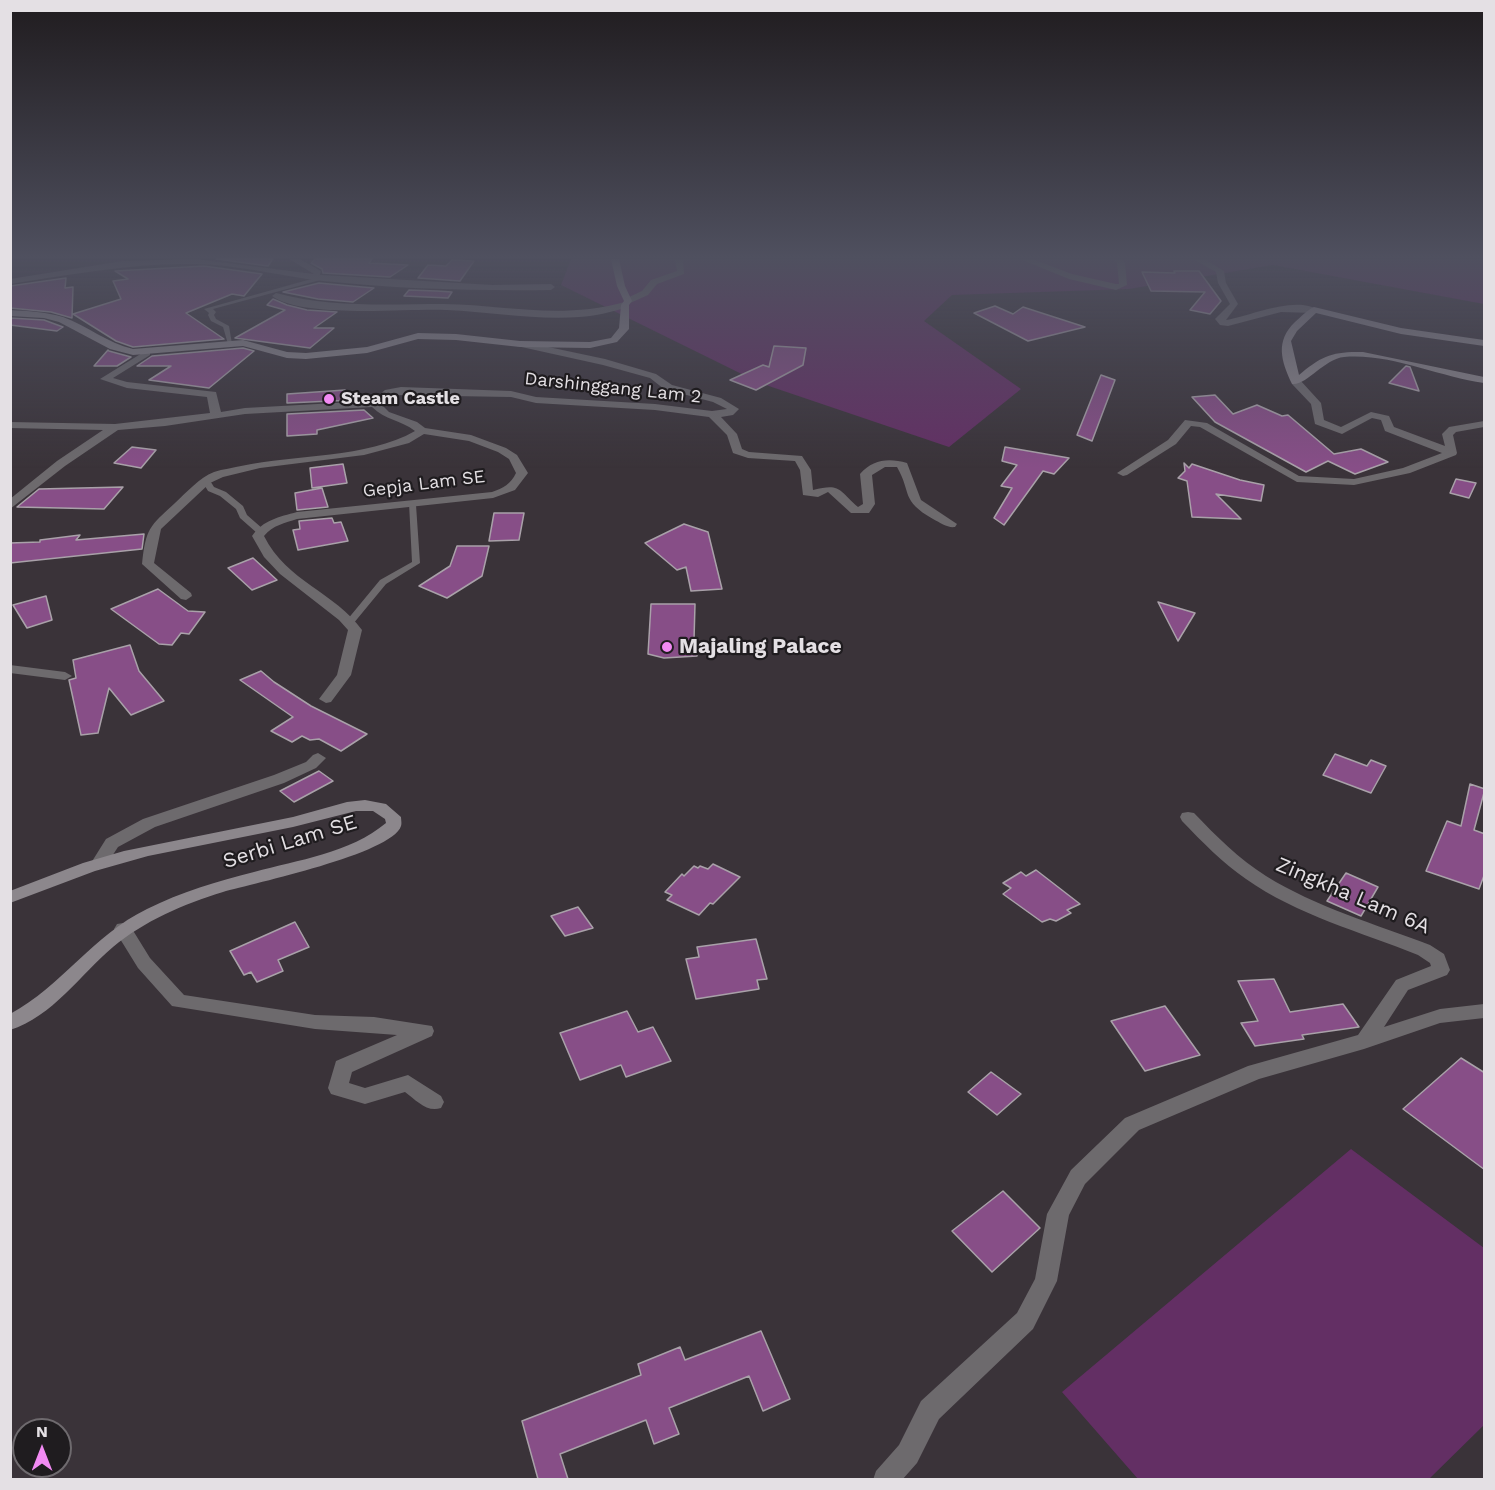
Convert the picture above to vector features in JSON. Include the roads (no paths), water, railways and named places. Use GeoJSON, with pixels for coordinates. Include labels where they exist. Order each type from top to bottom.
{"type":"FeatureCollection","features":[{"type":"Feature","properties":{"kind":"street"},"geometry":{"type":"LineString","coordinates":[[78,329],[113,347],[133,352],[243,343],[287,355],[306,356],[367,350],[418,336],[456,337],[520,344],[590,345],[614,340],[624,329]]}},
{"type":"Feature","properties":{"kind":"street"},"geometry":{"type":"LineString","coordinates":[[1293,329],[1287,334],[1284,346],[1296,382],[1316,403],[1319,422],[1324,426],[1342,431],[1371,415],[1385,418],[1389,429],[1452,453]]}},
{"type":"Feature","properties":{"kind":"street"},"geometry":{"type":"LineString","coordinates":[[1387,329],[1485,343]]}},
{"type":"Feature","properties":{"kind":"street"},"geometry":{"type":"LineString","coordinates":[[520,344],[605,362],[652,376],[668,387],[717,400],[734,409],[729,413],[712,414]]}},
{"type":"Feature","properties":{"kind":"street"},"geometry":{"type":"LineString","coordinates":[[147,352],[105,379],[127,385],[212,394],[216,415]]}},
{"type":"Feature","properties":{"kind":"street"},"geometry":{"type":"LineString","coordinates":[[1296,382],[1324,360],[1343,355],[1383,358],[1485,380]]}},
{"type":"Feature","properties":{"kind":"street","name":"Darshinggang Lam 2"},"geometry":{"type":"LineString","coordinates":[[375,404],[389,392],[401,390],[512,394],[536,400],[655,407],[712,414]]}},
{"type":"Feature","properties":{"kind":"street"},"geometry":{"type":"LineString","coordinates":[[10,425],[115,427],[165,423],[216,415],[375,404]]}},
{"type":"Feature","properties":{"kind":"street","name":"Gepja Lam SE"},"geometry":{"type":"LineString","coordinates":[[261,531],[268,525],[297,516],[493,495],[514,486],[522,472],[513,457],[488,444],[471,438],[422,431],[413,424],[385,414],[375,404]]}},
{"type":"Feature","properties":{"kind":"street"},"geometry":{"type":"LineString","coordinates":[[712,414],[732,434],[737,451],[748,455],[798,458],[807,474],[807,494],[818,494],[824,489],[831,489],[855,511],[865,511],[869,504],[866,474],[873,466],[895,462],[903,465],[909,493],[917,505],[951,524]]}},
{"type":"Feature","properties":{"kind":"street"},"geometry":{"type":"LineString","coordinates":[[1123,473],[1172,442],[1189,422],[1203,425],[1297,479],[1354,482],[1406,471],[1452,453]]}},
{"type":"Feature","properties":{"kind":"street"},"geometry":{"type":"LineString","coordinates":[[1452,453],[1447,434],[1453,429],[1485,424]]}},
{"type":"Feature","properties":{"kind":"street"},"geometry":{"type":"LineString","coordinates":[[10,506],[27,489],[81,448],[115,427]]}},
{"type":"Feature","properties":{"kind":"street"},"geometry":{"type":"LineString","coordinates":[[186,596],[148,564],[151,539],[155,528],[206,481],[219,474],[260,465],[363,452],[405,441],[422,431]]}},
{"type":"Feature","properties":{"kind":"street"},"geometry":{"type":"LineString","coordinates":[[261,531],[258,536],[261,543],[280,565],[306,590],[350,622],[355,630],[344,675],[326,699]]}},
{"type":"Feature","properties":{"kind":"street"},"geometry":{"type":"LineString","coordinates":[[10,669],[65,676]]}},
{"type":"Feature","properties":{"kind":"street"},"geometry":{"type":"LineString","coordinates":[[99,863],[112,843],[150,823],[279,779],[311,765],[318,758]]}},
{"type":"Feature","properties":{"kind":"street","name":"Serbi Lam SE"},"geometry":{"type":"LineString","coordinates":[[10,897],[99,863],[200,838],[306,819],[337,809],[364,805],[386,810],[393,817],[394,825],[387,834],[363,845],[337,855],[211,889],[123,929],[48,999],[27,1015],[10,1023]]}},
{"type":"Feature","properties":{"kind":"street","name":"Zingkha Lam 6A"},"geometry":{"type":"LineString","coordinates":[[1188,817],[1232,858],[1261,881],[1316,907],[1424,950],[1438,959],[1441,970],[1402,985],[1364,1041]]}},
{"type":"Feature","properties":{"kind":"street"},"geometry":{"type":"LineString","coordinates":[[123,929],[144,963],[179,1001],[315,1022],[374,1024],[425,1031],[343,1067],[338,1088],[365,1096],[408,1083],[434,1102]]}},
{"type":"Feature","properties":{"kind":"street"},"geometry":{"type":"LineString","coordinates":[[885,1479],[908,1454],[930,1410],[1025,1322],[1046,1281],[1058,1214],[1078,1177],[1132,1124],[1256,1072],[1440,1016],[1485,1011]]}},
{"type":"Feature","properties":{"kind":"lane"},"geometry":{"type":"LineString","coordinates":[[227,329],[230,343]]}},
{"type":"Feature","properties":{"kind":"lane"},"geometry":{"type":"LineString","coordinates":[[206,481],[211,489],[240,508],[243,516],[261,531]]}},
{"type":"Feature","properties":{"kind":"lane"},"geometry":{"type":"LineString","coordinates":[[350,622],[383,582],[416,563],[412,505]]}},
{"type":"Feature","properties":{"kind":"place","name":"Steam Castle"},"geometry":{"type":"Point","coordinates":[329,399]}},
{"type":"Feature","properties":{"kind":"place","name":"Majaling Palace"},"geometry":{"type":"Point","coordinates":[667,647]}}]}
